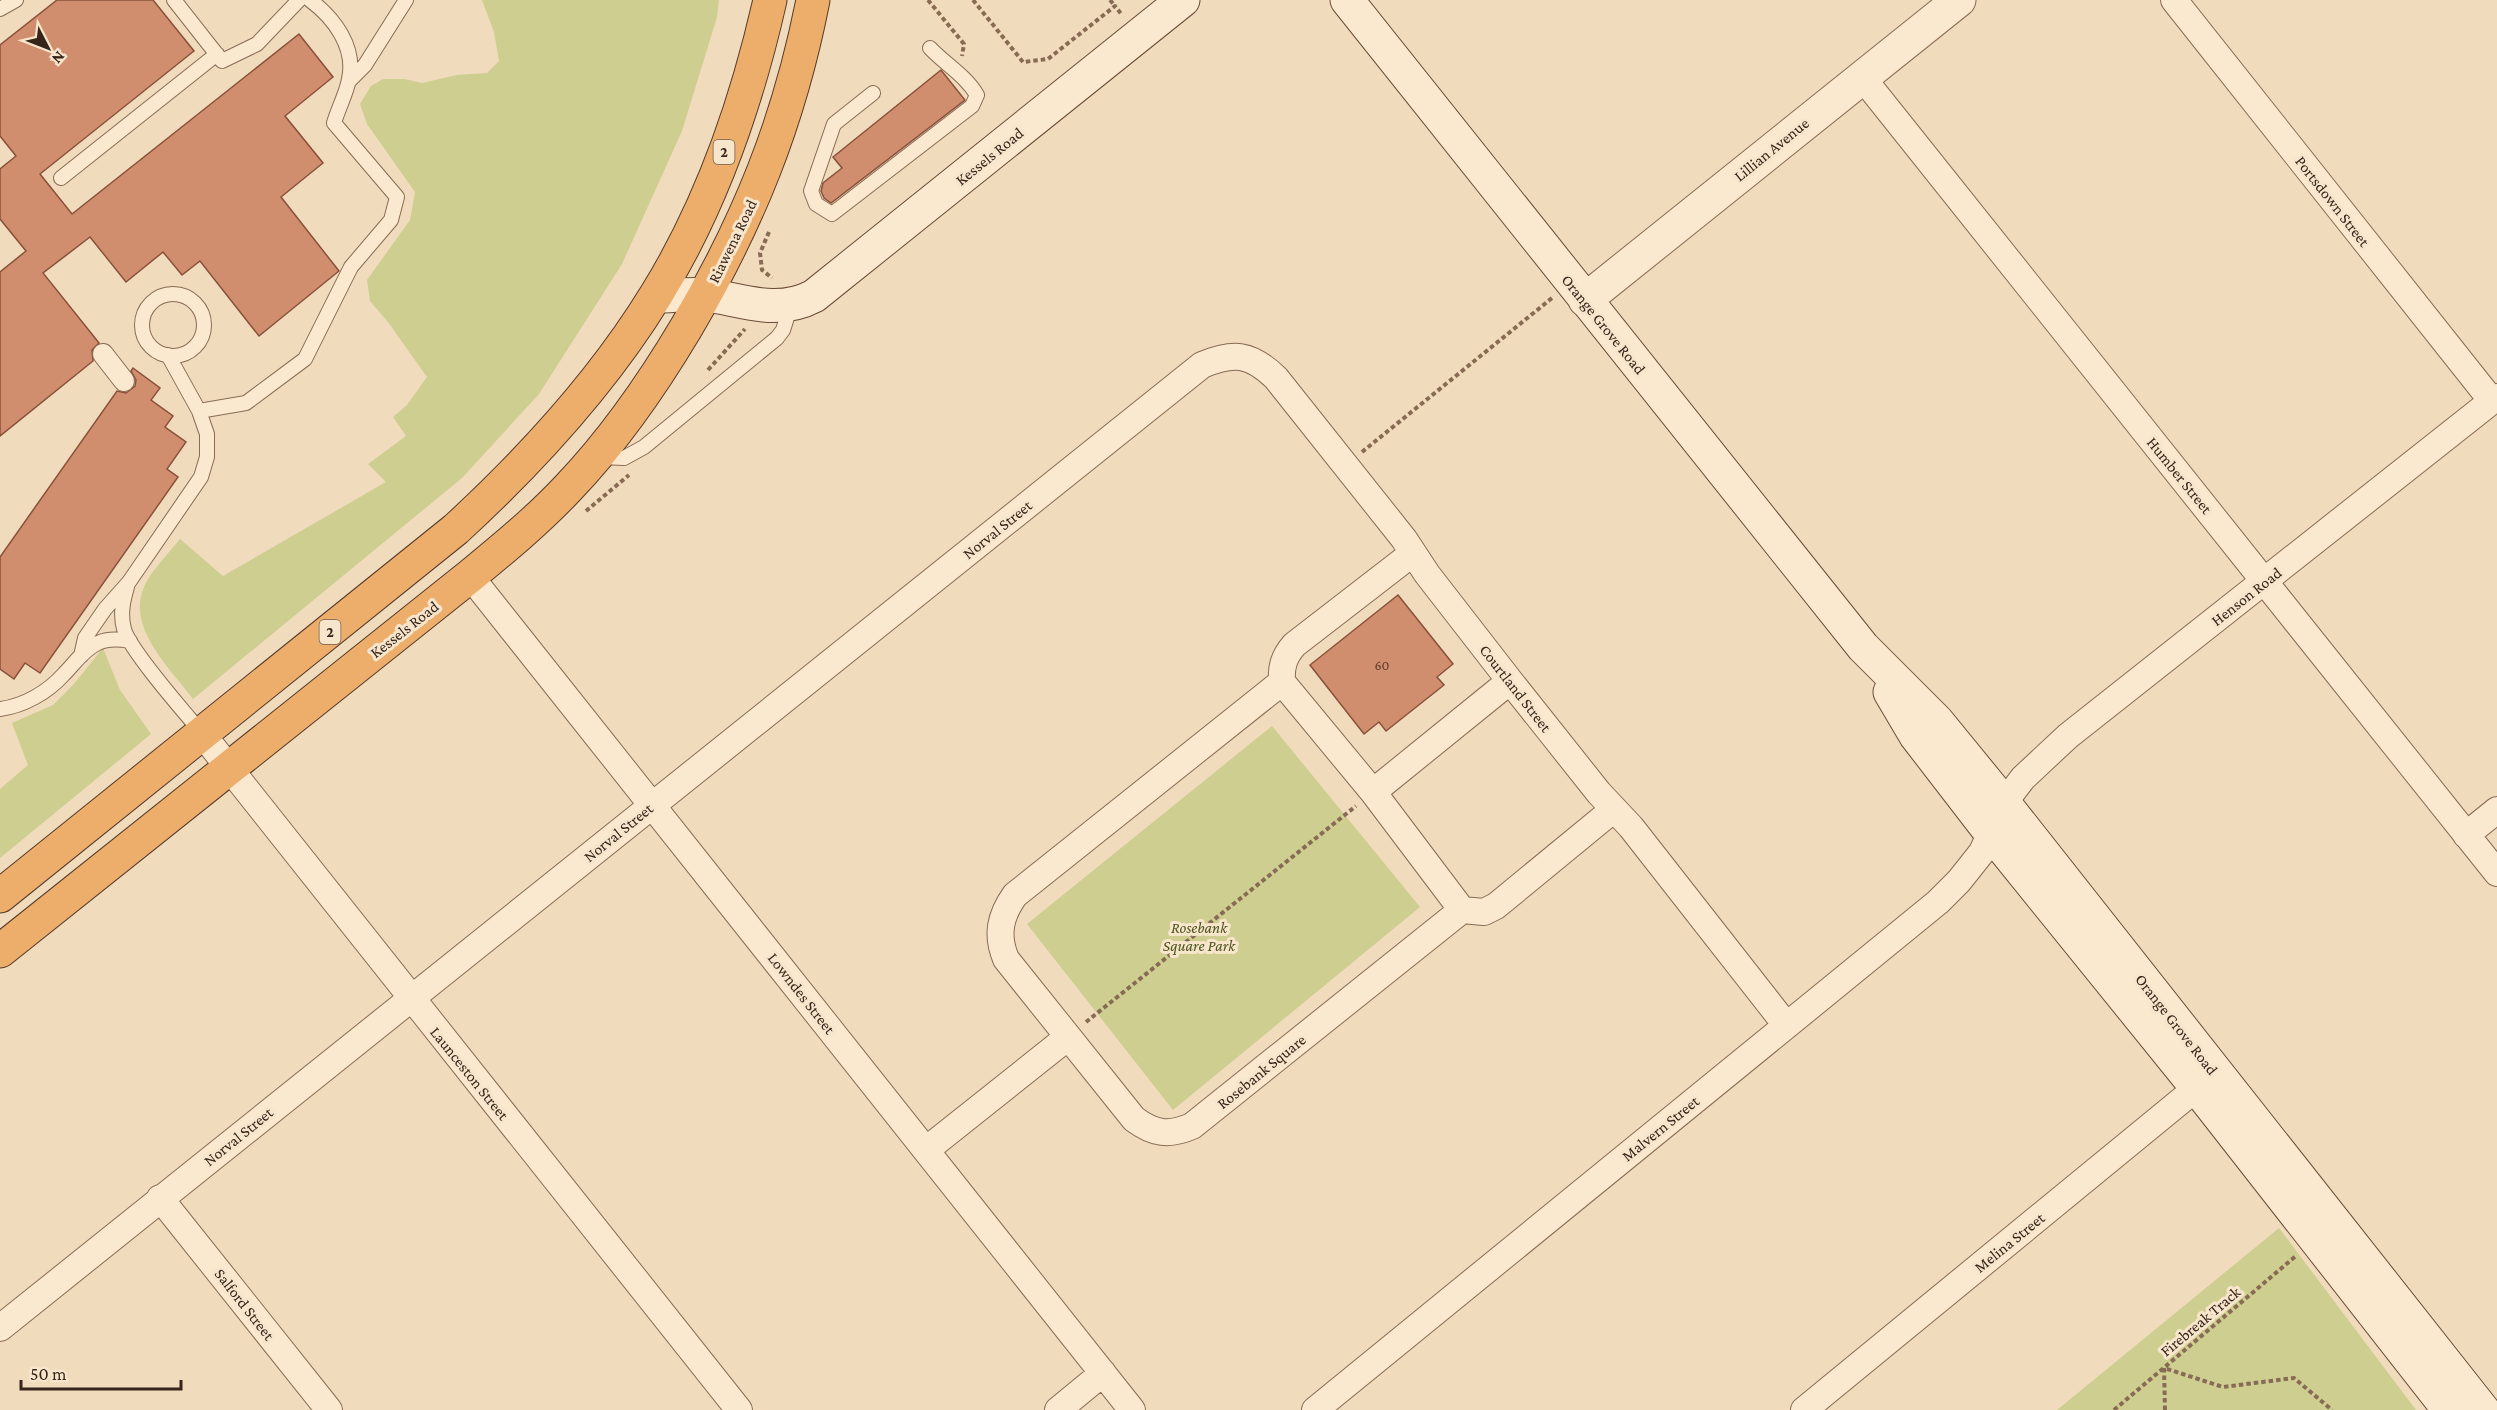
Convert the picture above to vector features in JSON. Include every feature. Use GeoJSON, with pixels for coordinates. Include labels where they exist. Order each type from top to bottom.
{"type":"FeatureCollection","features":[{"type":"Feature","properties":{"kind":"highway","name":"2"},"geometry":{"type":"LineString","coordinates":[[0,896],[203,735],[456,529],[504,485],[590,390],[656,296],[684,244],[728,144],[761,40],[770,0]]}},
{"type":"Feature","properties":{"kind":"highway","name":"Riawena Road"},"geometry":{"type":"LineString","coordinates":[[596,457],[663,366],[705,295],[745,218],[764,173],[794,84],[813,0]]}},
{"type":"Feature","properties":{"kind":"highway","name":"Kessels Road"},"geometry":{"type":"LineString","coordinates":[[0,951],[470,576],[525,530],[596,457]]}},
{"type":"Feature","properties":{"kind":"main road","name":"Kessels Road"},"geometry":{"type":"LineString","coordinates":[[656,296],[705,295],[759,306],[791,305],[806,300],[826,288],[1184,0]]}},
{"type":"Feature","properties":{"kind":"main road","name":"Orange Grove Road"},"geometry":{"type":"LineString","coordinates":[[1347,0],[1863,647],[1937,721],[1997,818],[2206,1081],[2482,1410]]}},
{"type":"Feature","properties":{"kind":"main road","name":"Lillian Avenue"},"geometry":{"type":"LineString","coordinates":[[1578,291],[1959,0]]}},
{"type":"Feature","properties":{"kind":"main road","name":"Orange Grove Road"},"geometry":{"type":"LineString","coordinates":[[2206,1081],[2449,1410]]}},
{"type":"Feature","properties":{"kind":"street","name":"Portsdown Street"},"geometry":{"type":"LineString","coordinates":[[2174,0],[2494,399]]}},
{"type":"Feature","properties":{"kind":"street","name":"Humber Street"},"geometry":{"type":"LineString","coordinates":[[1862,76],[2497,873]]}},
{"type":"Feature","properties":{"kind":"street"},"geometry":{"type":"LineString","coordinates":[[103,354],[124,381]]}},
{"type":"Feature","properties":{"kind":"street","name":"Norval Street"},"geometry":{"type":"LineString","coordinates":[[0,1328],[1202,365],[1224,356],[1244,357]]}},
{"type":"Feature","properties":{"kind":"street","name":"Courtland Street"},"geometry":{"type":"LineString","coordinates":[[1244,357],[1262,364],[1276,378],[1510,681],[1631,827],[1786,1025]]}},
{"type":"Feature","properties":{"kind":"street","name":"Henson Road"},"geometry":{"type":"LineString","coordinates":[[1997,818],[2023,778],[2068,736],[2494,399]]}},
{"type":"Feature","properties":{"kind":"street"},"geometry":{"type":"LineString","coordinates":[[1413,553],[1294,645],[1285,656],[1281,670],[1282,682],[1373,792],[1462,910],[1484,912],[1496,906],[1614,809]]}},
{"type":"Feature","properties":{"kind":"street","name":"Lowndes Street"},"geometry":{"type":"LineString","coordinates":[[470,576],[1132,1410]]}},
{"type":"Feature","properties":{"kind":"street"},"geometry":{"type":"LineString","coordinates":[[1373,792],[1510,681]]}},
{"type":"Feature","properties":{"kind":"street","name":"Rosebank Square"},"geometry":{"type":"LineString","coordinates":[[1282,682],[1015,895],[1006,907],[1000,925],[1000,945],[1006,960],[1134,1119],[1147,1129],[1162,1134],[1176,1133],[1192,1126],[1462,910]]}},
{"type":"Feature","properties":{"kind":"street","name":"Launceston Street"},"geometry":{"type":"LineString","coordinates":[[203,735],[739,1410]]}},
{"type":"Feature","properties":{"kind":"street"},"geometry":{"type":"LineString","coordinates":[[2466,834],[2497,810]]}},
{"type":"Feature","properties":{"kind":"street","name":"Malvern Street"},"geometry":{"type":"LineString","coordinates":[[1315,1410],[1938,902],[1976,860],[1997,818]]}},
{"type":"Feature","properties":{"kind":"street"},"geometry":{"type":"LineString","coordinates":[[926,1150],[1068,1037]]}},
{"type":"Feature","properties":{"kind":"street","name":"Melina Street"},"geometry":{"type":"LineString","coordinates":[[1804,1410],[2206,1081]]}},
{"type":"Feature","properties":{"kind":"street","name":"Salford Street"},"geometry":{"type":"LineString","coordinates":[[160,1198],[329,1410]]}},
{"type":"Feature","properties":{"kind":"street"},"geometry":{"type":"LineString","coordinates":[[1058,1410],[1103,1373]]}},
{"type":"Feature","properties":{"kind":"lane"},"geometry":{"type":"LineString","coordinates":[[0,9],[16,0]]}},
{"type":"Feature","properties":{"kind":"lane"},"geometry":{"type":"LineString","coordinates":[[174,0],[222,61],[257,44],[300,0]]}},
{"type":"Feature","properties":{"kind":"lane"},"geometry":{"type":"LineString","coordinates":[[199,411],[246,403],[305,359],[351,267],[391,220],[397,197],[334,123],[341,98],[349,81],[352,59],[344,39],[331,18],[310,0]]}},
{"type":"Feature","properties":{"kind":"lane"},"geometry":{"type":"LineString","coordinates":[[349,81],[365,65],[406,0]]}},
{"type":"Feature","properties":{"kind":"lane"},"geometry":{"type":"LineString","coordinates":[[873,93],[834,124],[811,191],[816,204],[832,214],[972,106],[976,95],[969,81],[949,67],[930,48]]}},
{"type":"Feature","properties":{"kind":"lane"},"geometry":{"type":"LineString","coordinates":[[61,178],[217,54]]}},
{"type":"Feature","properties":{"kind":"lane"},"geometry":{"type":"LineString","coordinates":[[81,656],[85,638],[105,609],[129,582],[201,477],[207,457],[207,434],[199,411],[168,355],[158,352],[144,336],[144,315],[149,305],[157,298],[178,294],[195,303],[201,310],[203,330],[195,346],[187,352],[168,355]]}},
{"type":"Feature","properties":{"kind":"lane"},"geometry":{"type":"LineString","coordinates":[[596,457],[624,458],[644,447],[777,338],[783,330],[791,305]]}},
{"type":"Feature","properties":{"kind":"lane"},"geometry":{"type":"LineString","coordinates":[[129,582],[122,604],[124,631],[203,735]]}},
{"type":"Feature","properties":{"kind":"lane"},"geometry":{"type":"LineString","coordinates":[[0,709],[15,707],[41,693],[62,677],[81,656],[100,642],[115,639],[130,641]]}},
{"type":"Feature","properties":{"kind":"path"},"geometry":{"type":"LineString","coordinates":[[928,0],[964,44],[962,56],[949,67]]}},
{"type":"Feature","properties":{"kind":"path"},"geometry":{"type":"LineString","coordinates":[[973,0],[1023,62],[1048,59],[1115,6]]}},
{"type":"Feature","properties":{"kind":"path"},"geometry":{"type":"LineString","coordinates":[[1110,0],[1122,15]]}},
{"type":"Feature","properties":{"kind":"path"},"geometry":{"type":"LineString","coordinates":[[1345,465],[1578,291]]}},
{"type":"Feature","properties":{"kind":"path"},"geometry":{"type":"LineString","coordinates":[[706,372],[750,325]]}},
{"type":"Feature","properties":{"kind":"path"},"geometry":{"type":"LineString","coordinates":[[1068,1037],[1373,792]]}},
{"type":"Feature","properties":{"kind":"path","name":"Firebreak Track"},"geometry":{"type":"LineString","coordinates":[[2114,1410],[2302,1250]]}},
{"type":"Feature","properties":{"kind":"path"},"geometry":{"type":"LineString","coordinates":[[2165,1410],[2164,1368],[2223,1387],[2294,1378],[2332,1410]]}},
{"type":"Feature","properties":{"kind":"green space"},"geometry":{"type":"Polygon","coordinates":[[[482,0],[719,0],[717,17],[682,131],[622,264],[539,394],[462,478],[193,699],[154,647],[141,618],[140,602],[144,587],[160,563],[180,539],[223,576],[386,482],[368,464],[406,436],[393,417],[407,405],[427,377],[388,322],[370,301],[367,280],[410,220],[415,192],[367,124],[360,104],[371,86],[383,79],[404,79],[422,83],[457,75],[487,73],[499,61],[494,32],[482,0]]]}},
{"type":"Feature","properties":{"kind":"green space"},"geometry":{"type":"Polygon","coordinates":[[[103,648],[120,690],[151,734],[0,858],[0,789],[28,765],[12,723],[53,705],[73,685],[103,648]]]}},
{"type":"Feature","properties":{"kind":"green space","name":"Rosebank Square Park"},"geometry":{"type":"Polygon","coordinates":[[[1272,726],[1420,907],[1173,1110],[1027,924],[1272,726]]]}},
{"type":"Feature","properties":{"kind":"green space"},"geometry":{"type":"Polygon","coordinates":[[[2279,1228],[2416,1410],[2057,1410],[2279,1228]]]}},
{"type":"Feature","properties":{"kind":"building"},"geometry":{"type":"Polygon","coordinates":[[[57,0],[153,0],[194,51],[40,174],[72,214],[299,34],[333,77],[285,116],[323,163],[281,197],[339,271],[259,336],[200,261],[182,275],[163,252],[126,282],[90,237],[43,273],[99,343],[92,350],[93,361],[0,436],[0,272],[26,251],[0,219],[0,169],[16,156],[0,136],[0,45],[57,0]]]}},
{"type":"Feature","properties":{"kind":"building"},"geometry":{"type":"Polygon","coordinates":[[[941,70],[965,100],[831,203],[824,198],[821,191],[823,183],[842,168],[833,157],[941,70]]]}},
{"type":"Feature","properties":{"kind":"building"},"geometry":{"type":"Polygon","coordinates":[[[133,368],[160,388],[151,400],[173,416],[165,427],[186,442],[167,469],[178,477],[40,673],[25,663],[14,679],[0,669],[0,557],[117,391],[126,393],[135,386],[136,380],[131,371],[133,368]]]}},
{"type":"Feature","properties":{"kind":"building"},"geometry":{"type":"Polygon","coordinates":[[[1398,595],[1453,664],[1437,677],[1444,685],[1386,731],[1379,722],[1364,734],[1310,665],[1398,595]]]}}]}
